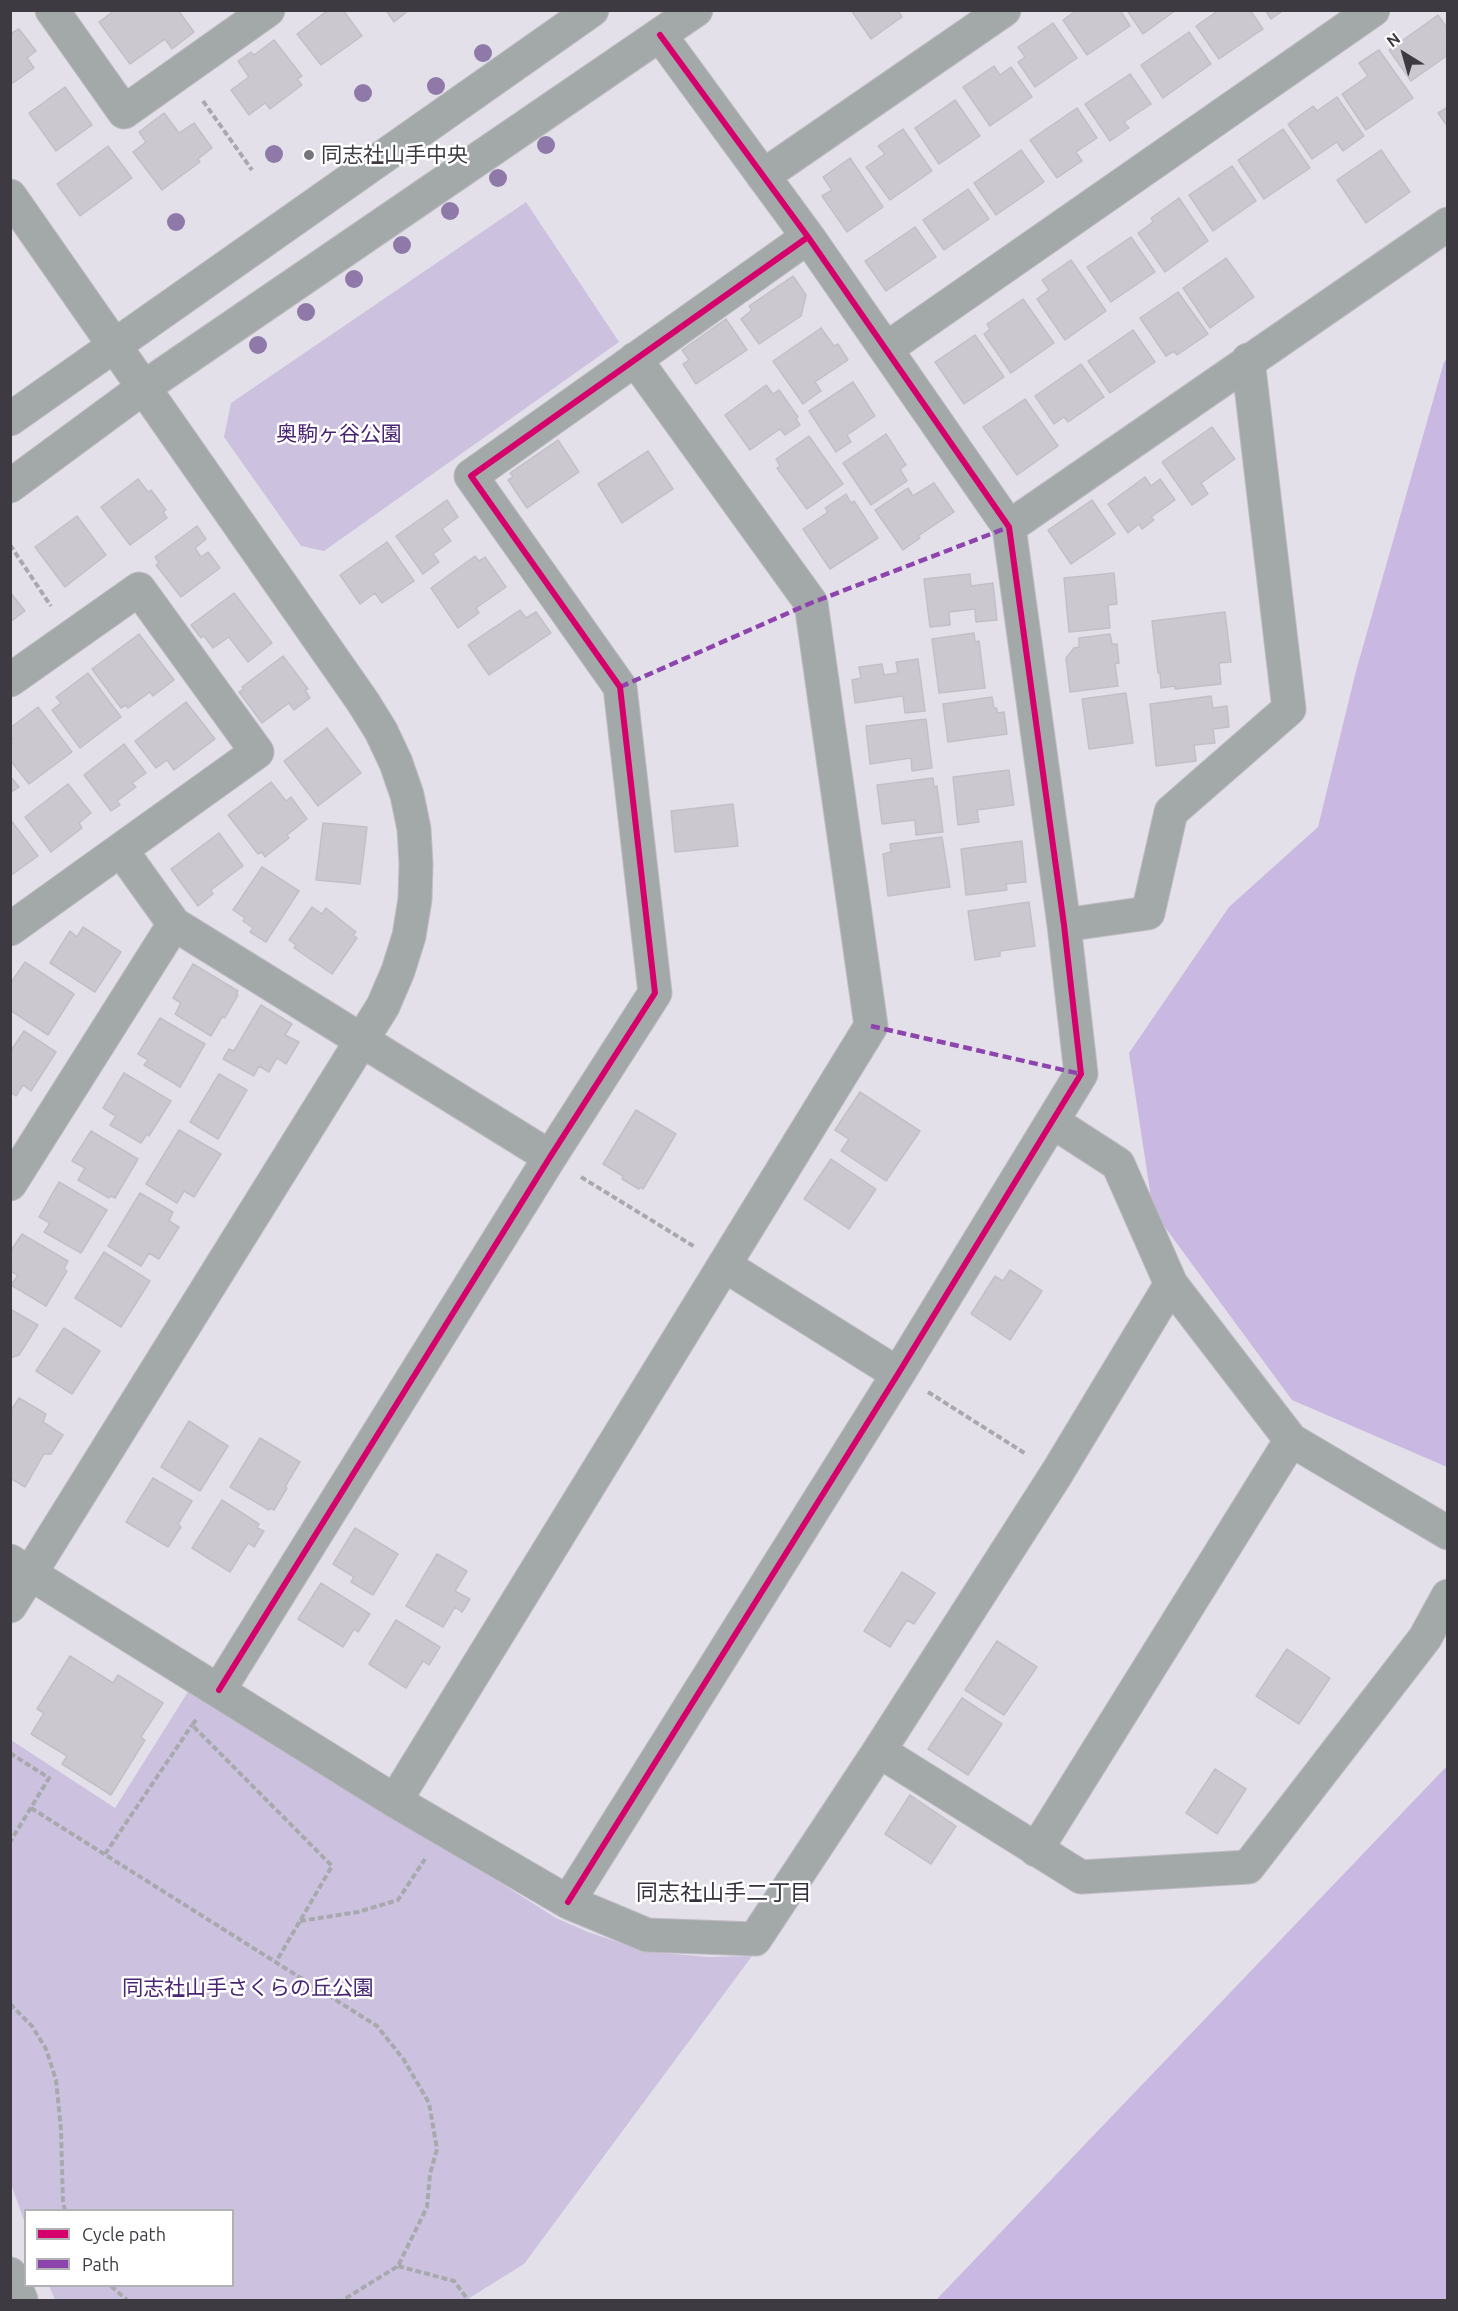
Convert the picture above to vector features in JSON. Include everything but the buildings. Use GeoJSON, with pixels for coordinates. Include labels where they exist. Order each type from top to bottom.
{"type":"FeatureCollection","features":[{"type":"Feature","properties":{"kind":"street"},"geometry":{"type":"LineString","coordinates":[[52,10],[124,112],[268,10]]}},
{"type":"Feature","properties":{"kind":"street"},"geometry":{"type":"LineString","coordinates":[[10,418],[592,10]]}},
{"type":"Feature","properties":{"kind":"street"},"geometry":{"type":"LineString","coordinates":[[10,486],[143,388],[696,10]]}},
{"type":"Feature","properties":{"kind":"street"},"geometry":{"type":"LineString","coordinates":[[763,176],[1004,10]]}},
{"type":"Feature","properties":{"kind":"street"},"geometry":{"type":"LineString","coordinates":[[886,349],[1373,10]]}},
{"type":"Feature","properties":{"kind":"street"},"geometry":{"type":"LineString","coordinates":[[568,1902],[898,1374],[1081,1074],[1064,925],[1009,526],[807,237],[660,35]]}},
{"type":"Feature","properties":{"kind":"street"},"geometry":{"type":"LineString","coordinates":[[10,196],[381,731],[396,763],[407,795],[414,829],[416,864],[415,899],[409,936],[398,971],[383,1006],[21,1568],[10,1606]]}},
{"type":"Feature","properties":{"kind":"street"},"geometry":{"type":"LineString","coordinates":[[1009,526],[1448,224]]}},
{"type":"Feature","properties":{"kind":"street"},"geometry":{"type":"LineString","coordinates":[[210,1701],[655,993],[620,687],[471,476],[807,237]]}},
{"type":"Feature","properties":{"kind":"street"},"geometry":{"type":"LineString","coordinates":[[395,1801],[871,1026],[811,603],[635,359]]}},
{"type":"Feature","properties":{"kind":"street"},"geometry":{"type":"LineString","coordinates":[[1064,925],[1148,913],[1171,812],[1289,710],[1248,360]]}},
{"type":"Feature","properties":{"kind":"street"},"geometry":{"type":"LineString","coordinates":[[10,680],[139,589],[257,752],[10,929]]}},
{"type":"Feature","properties":{"kind":"street"},"geometry":{"type":"LineString","coordinates":[[120,850],[174,924],[550,1157]]}},
{"type":"Feature","properties":{"kind":"street"},"geometry":{"type":"LineString","coordinates":[[10,1184],[174,924]]}},
{"type":"Feature","properties":{"kind":"street"},"geometry":{"type":"LineString","coordinates":[[1053,1122],[1118,1164],[1171,1284],[1291,1440],[1448,1533]]}},
{"type":"Feature","properties":{"kind":"street"},"geometry":{"type":"LineString","coordinates":[[724,1265],[898,1374]]}},
{"type":"Feature","properties":{"kind":"street"},"geometry":{"type":"LineString","coordinates":[[21,1568],[210,1701],[395,1801],[568,1902],[647,1935],[755,1939],[879,1752],[1057,1473],[1171,1284]]}},
{"type":"Feature","properties":{"kind":"street"},"geometry":{"type":"LineString","coordinates":[[1036,1850],[1291,1440]]}},
{"type":"Feature","properties":{"kind":"street"},"geometry":{"type":"LineString","coordinates":[[879,1752],[1081,1877],[1248,1867],[1425,1638],[1448,1596]]}},
{"type":"Feature","properties":{"kind":"street"},"geometry":{"type":"LineString","coordinates":[[10,2274],[21,2301]]}},
{"type":"Feature","properties":{"kind":"path"},"geometry":{"type":"LineString","coordinates":[[182,71],[252,170]]}},
{"type":"Feature","properties":{"kind":"path"},"geometry":{"type":"LineString","coordinates":[[10,545],[71,637]]}},
{"type":"Feature","properties":{"kind":"path"},"geometry":{"type":"LineString","coordinates":[[550,1157],[724,1265]]}},
{"type":"Feature","properties":{"kind":"path"},"geometry":{"type":"LineString","coordinates":[[898,1374],[1057,1473]]}},
{"type":"Feature","properties":{"kind":"path"},"geometry":{"type":"LineString","coordinates":[[105,1854],[210,1701]]}},
{"type":"Feature","properties":{"kind":"path"},"geometry":{"type":"LineString","coordinates":[[192,1725],[332,1866],[276,1962]]}},
{"type":"Feature","properties":{"kind":"path"},"geometry":{"type":"LineString","coordinates":[[10,1753],[49,1778],[10,1842]]}},
{"type":"Feature","properties":{"kind":"path"},"geometry":{"type":"LineString","coordinates":[[31,1809],[377,2026],[404,2060],[429,2103],[437,2149],[430,2174],[427,2207],[398,2266],[343,2301]]}},
{"type":"Feature","properties":{"kind":"path"},"geometry":{"type":"LineString","coordinates":[[300,1921],[358,1912],[398,1900],[429,1854]]}},
{"type":"Feature","properties":{"kind":"path"},"geometry":{"type":"LineString","coordinates":[[10,2004],[32,2026],[46,2049],[56,2080],[65,2209]]}},
{"type":"Feature","properties":{"kind":"path"},"geometry":{"type":"LineString","coordinates":[[398,2266],[454,2281],[468,2301]]}},
{"type":"Feature","properties":{"kind":"path"},"geometry":{"type":"LineString","coordinates":[[112,2287],[127,2301]]}},
{"type":"Feature","properties":{"kind":"green space","name":"奥駒ヶ谷公園"},"geometry":{"type":"Polygon","coordinates":[[[526,202],[619,342],[324,551],[301,546],[224,437],[231,403],[526,202]]]}},
{"type":"Feature","properties":{"kind":"green space","name":"同志社山手さくらの丘公園"},"geometry":{"type":"Polygon","coordinates":[[[191,1687],[556,1918],[621,1943],[664,1953],[708,1957],[752,1956],[524,2264],[466,2300],[55,2300],[49,2287],[234,2287],[234,2209],[24,2209],[24,2220],[11,2184],[11,1740],[115,1808],[191,1687]]]}},
{"type":"Feature","properties":{"kind":"shaded area"},"geometry":{"type":"Polygon","coordinates":[[[1447,359],[1447,1467],[1292,1400],[1153,1211],[1129,1053],[1229,907],[1318,827],[1356,671],[1444,362],[1447,359]]]}},
{"type":"Feature","properties":{"kind":"shaded area"},"geometry":{"type":"Polygon","coordinates":[[[1447,1766],[1447,2300],[936,2300],[1447,1766]]]}},
{"type":"Feature","properties":{"kind":"marked path"},"geometry":{"type":"LineString","coordinates":[[620,687],[811,603],[1009,527]]}},
{"type":"Feature","properties":{"kind":"marked path"},"geometry":{"type":"LineString","coordinates":[[871,1026],[1081,1074]]}},
{"type":"Feature","properties":{"kind":"cycle path"},"geometry":{"type":"LineString","coordinates":[[568,1902],[898,1374],[1081,1074],[1064,925],[1009,527],[808,237],[660,35]]}},
{"type":"Feature","properties":{"kind":"cycle path"},"geometry":{"type":"LineString","coordinates":[[219,1690],[550,1157],[655,993],[620,687],[471,476],[808,237]]}},
{"type":"Feature","properties":{"kind":"place","name":"同志社山手中央"},"geometry":{"type":"Point","coordinates":[309,155]}},
{"type":"Feature","properties":{"kind":"district","name":"同志社山手二丁目"},"geometry":{"type":"Point","coordinates":[724,1893]}}]}
